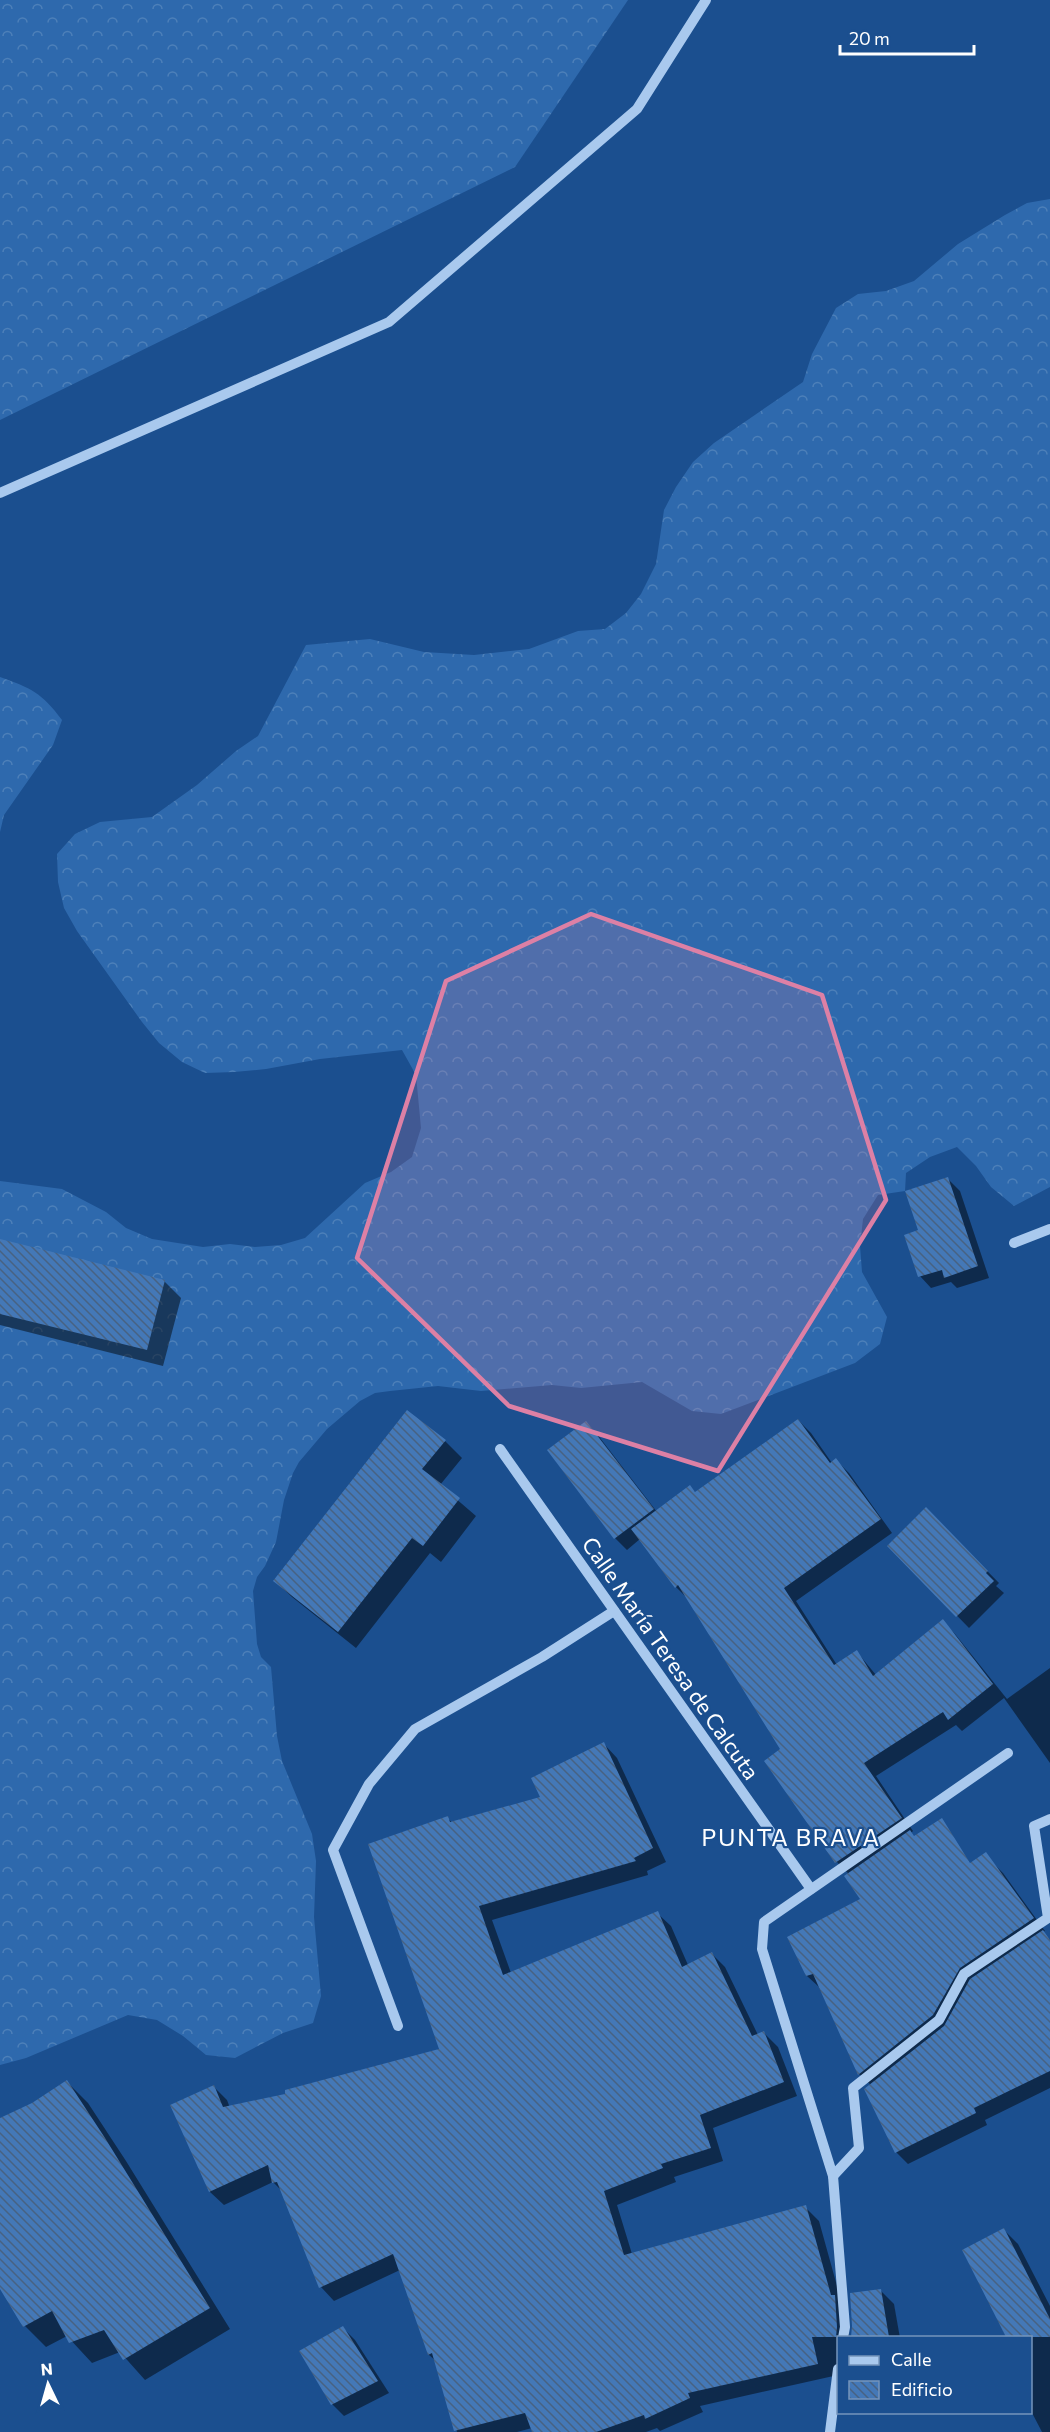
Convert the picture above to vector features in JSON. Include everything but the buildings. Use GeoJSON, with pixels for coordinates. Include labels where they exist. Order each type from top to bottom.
{"type":"FeatureCollection","features":[{"type":"Feature","properties":{"kind":"street"},"geometry":{"type":"LineString","coordinates":[[0,493],[389,322],[637,109],[706,0]]}},
{"type":"Feature","properties":{"kind":"street"},"geometry":{"type":"LineString","coordinates":[[1014,1243],[1050,1229]]}},
{"type":"Feature","properties":{"kind":"street","name":"Calle María Teresa de Calcuta"},"geometry":{"type":"LineString","coordinates":[[500,1449],[811,1889]]}},
{"type":"Feature","properties":{"kind":"street"},"geometry":{"type":"LineString","coordinates":[[398,2026],[333,1850],[369,1784],[415,1729],[542,1657],[614,1611]]}},
{"type":"Feature","properties":{"kind":"street"},"geometry":{"type":"LineString","coordinates":[[843,2336],[845,2327],[833,2176],[762,1949],[764,1922],[1008,1753]]}},
{"type":"Feature","properties":{"kind":"street"},"geometry":{"type":"LineString","coordinates":[[833,2176],[859,2148],[853,2088],[939,2020],[964,1974],[1048,1918],[1034,1826],[1050,1819]]}},
{"type":"Feature","properties":{"kind":"street"},"geometry":{"type":"LineString","coordinates":[[830,2432],[837,2377]]}},
{"type":"Feature","properties":{"kind":"highlighted area"},"geometry":{"type":"Polygon","coordinates":[[[591,914],[822,995],[886,1200],[718,1471],[509,1406],[357,1258],[446,981],[591,914]]]}},
{"type":"Feature","properties":{"kind":"green space"},"geometry":{"type":"Polygon","coordinates":[[[0,0],[628,0],[515,167],[0,420],[0,0]]]}},
{"type":"Feature","properties":{"kind":"green space"},"geometry":{"type":"Polygon","coordinates":[[[1050,199],[1050,1187],[1014,1206],[991,1187],[976,1166],[957,1147],[930,1157],[906,1173],[905,1191],[878,1195],[863,1219],[860,1246],[862,1272],[887,1317],[880,1344],[855,1363],[721,1414],[692,1411],[642,1382],[581,1388],[552,1385],[481,1391],[438,1386],[375,1393],[360,1401],[327,1429],[299,1462],[284,1500],[276,1542],[257,1577],[253,1591],[257,1644],[261,1657],[271,1667],[277,1736],[282,1761],[312,1834],[316,1861],[314,1917],[321,1996],[313,2023],[283,2033],[235,2058],[206,2055],[183,2036],[157,2020],[128,2015],[26,2058],[0,2065],[0,1181],[62,1189],[106,1212],[126,1228],[152,1239],[203,1247],[230,1244],[255,1247],[281,1245],[305,1238],[365,1183],[391,1172],[412,1157],[421,1128],[416,1075],[402,1050],[234,1072],[205,1073],[182,1062],[159,1043],[142,1022],[77,931],[64,908],[58,882],[57,854],[75,834],[100,822],[152,817],[197,785],[236,751],[258,736],[306,645],[370,639],[424,652],[474,655],[529,649],[578,631],[605,629],[626,613],[641,594],[656,564],[664,510],[693,462],[714,443],[803,382],[812,354],[836,308],[858,294],[886,291],[914,281],[958,244],[1005,215],[1027,203],[1050,199]]]}},
{"type":"Feature","properties":{"kind":"green space"},"geometry":{"type":"Polygon","coordinates":[[[0,677],[35,692],[62,720],[53,745],[4,815],[0,832],[0,677]]]}},
{"type":"Feature","properties":{"kind":"district","name":"PUNTA BRAVA"},"geometry":{"type":"Point","coordinates":[791,1836]}}]}
